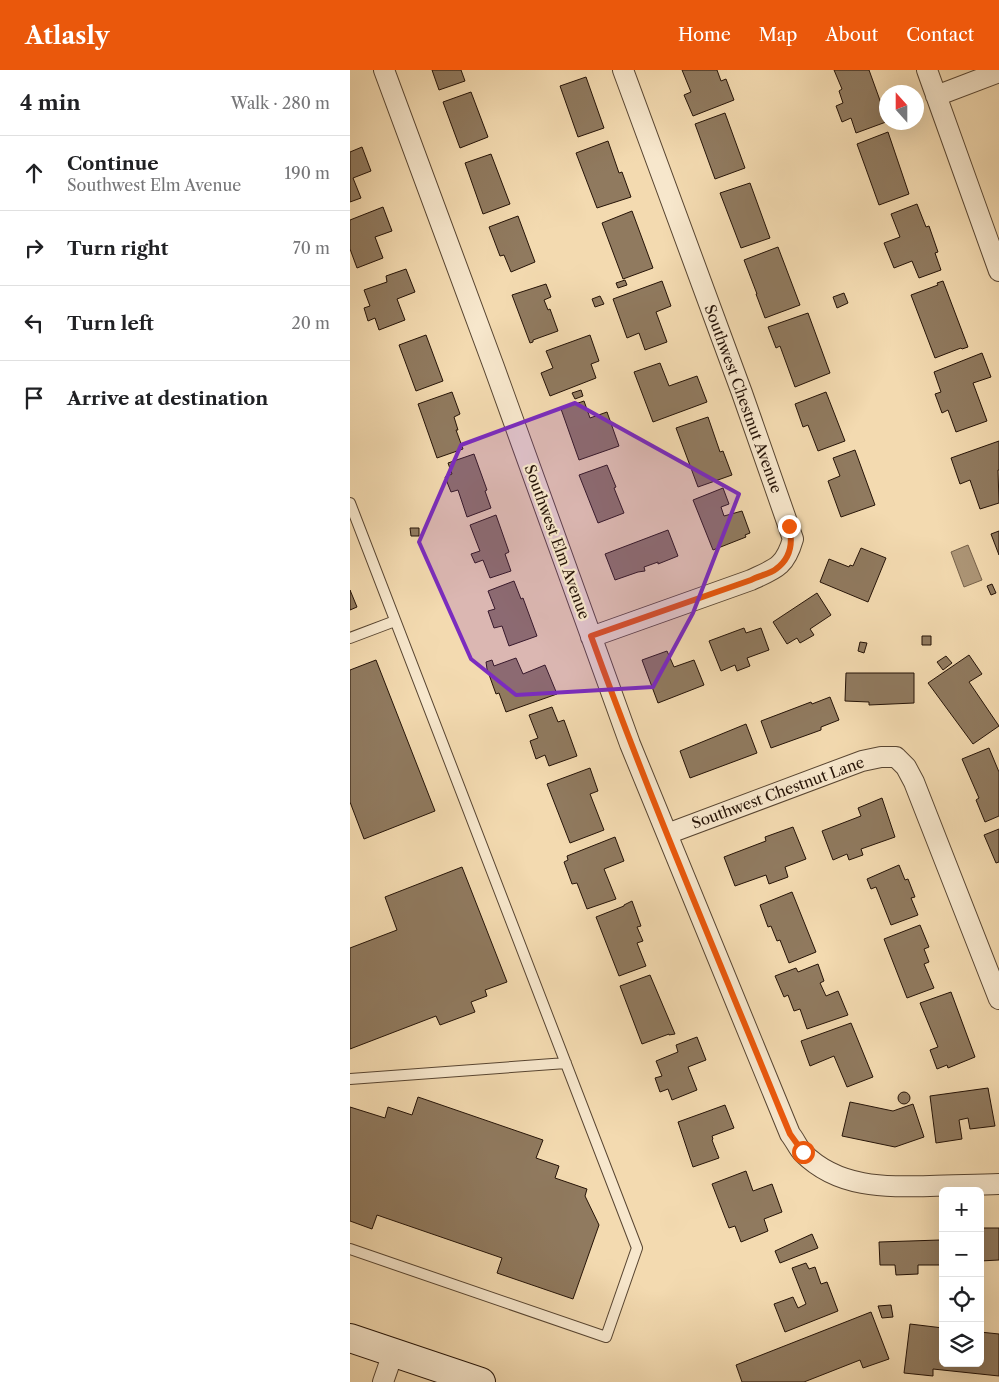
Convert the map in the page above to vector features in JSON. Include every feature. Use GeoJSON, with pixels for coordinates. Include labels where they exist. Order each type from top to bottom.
{"type":"FeatureCollection","features":[{"type":"Feature","properties":{"kind":"main road"},"geometry":{"type":"LineString","coordinates":[[350,1338],[482,1382]]}},
{"type":"Feature","properties":{"kind":"street","name":"Southwest Elm Avenue"},"geometry":{"type":"LineString","coordinates":[[384,70],[494,367],[630,744],[790,1134],[803,1152],[823,1168],[837,1176],[870,1185],[888,1187],[999,1184]]}},
{"type":"Feature","properties":{"kind":"street","name":"Southwest Chestnut Avenue"},"geometry":{"type":"LineString","coordinates":[[591,636],[751,580],[776,569],[789,553],[793,539],[745,402],[623,70]]}},
{"type":"Feature","properties":{"kind":"street"},"geometry":{"type":"LineString","coordinates":[[927,70],[999,271]]}},
{"type":"Feature","properties":{"kind":"street"},"geometry":{"type":"LineString","coordinates":[[936,96],[999,72]]}},
{"type":"Feature","properties":{"kind":"street","name":"Southwest Chestnut Lane"},"geometry":{"type":"LineString","coordinates":[[666,834],[862,761],[881,757],[896,757],[906,767],[914,782],[999,999]]}},
{"type":"Feature","properties":{"kind":"street"},"geometry":{"type":"LineString","coordinates":[[383,1382],[393,1353]]}},
{"type":"Feature","properties":{"kind":"lane"},"geometry":{"type":"LineString","coordinates":[[350,503],[637,1248],[606,1337],[350,1249]]}},
{"type":"Feature","properties":{"kind":"lane"},"geometry":{"type":"LineString","coordinates":[[350,638],[395,621]]}},
{"type":"Feature","properties":{"kind":"lane"},"geometry":{"type":"LineString","coordinates":[[350,1079],[566,1063]]}},
{"type":"Feature","properties":{"kind":"highlighted area"},"geometry":{"type":"Polygon","coordinates":[[[575,403],[739,494],[693,613],[653,687],[516,695],[471,659],[419,542],[461,445],[575,403]]]}},
{"type":"Feature","properties":{"kind":"shaded area"},"geometry":{"type":"Polygon","coordinates":[[[968,545],[982,580],[964,587],[951,552],[968,545]]]}},
{"type":"Feature","properties":{"kind":"building"},"geometry":{"type":"Polygon","coordinates":[[[432,70],[461,70],[465,81],[439,90],[432,70]]]}},
{"type":"Feature","properties":{"kind":"building"},"geometry":{"type":"Polygon","coordinates":[[[682,70],[717,70],[721,81],[726,79],[734,100],[693,116],[684,95],[691,92],[682,70]]]}},
{"type":"Feature","properties":{"kind":"building"},"geometry":{"type":"Polygon","coordinates":[[[834,70],[869,70],[879,98],[879,125],[856,133],[851,118],[842,122],[836,106],[843,103],[839,91],[842,89],[834,70]]]}},
{"type":"Feature","properties":{"kind":"building"},"geometry":{"type":"Polygon","coordinates":[[[586,77],[604,128],[578,137],[560,86],[586,77]]]}},
{"type":"Feature","properties":{"kind":"building"},"geometry":{"type":"Polygon","coordinates":[[[471,92],[488,137],[460,148],[443,102],[471,92]]]}},
{"type":"Feature","properties":{"kind":"building"},"geometry":{"type":"Polygon","coordinates":[[[725,113],[745,168],[715,179],[695,124],[725,113]]]}},
{"type":"Feature","properties":{"kind":"building"},"geometry":{"type":"Polygon","coordinates":[[[888,132],[909,194],[879,205],[857,144],[888,132]]]}},
{"type":"Feature","properties":{"kind":"building"},"geometry":{"type":"Polygon","coordinates":[[[608,141],[619,173],[622,172],[631,197],[597,208],[576,153],[608,141]]]}},
{"type":"Feature","properties":{"kind":"building"},"geometry":{"type":"Polygon","coordinates":[[[362,147],[371,171],[353,178],[361,198],[350,202],[350,152],[362,147]]]}},
{"type":"Feature","properties":{"kind":"building"},"geometry":{"type":"Polygon","coordinates":[[[491,154],[510,204],[483,214],[465,163],[491,154]]]}},
{"type":"Feature","properties":{"kind":"building"},"geometry":{"type":"Polygon","coordinates":[[[750,183],[770,238],[741,248],[720,193],[750,183]]]}},
{"type":"Feature","properties":{"kind":"building"},"geometry":{"type":"Polygon","coordinates":[[[917,204],[926,227],[929,226],[938,252],[935,253],[941,270],[919,278],[912,261],[894,268],[884,243],[900,237],[891,214],[917,204]]]}},
{"type":"Feature","properties":{"kind":"building"},"geometry":{"type":"Polygon","coordinates":[[[383,207],[392,231],[375,237],[383,258],[357,268],[350,249],[350,220],[383,207]]]}},
{"type":"Feature","properties":{"kind":"building"},"geometry":{"type":"Polygon","coordinates":[[[632,211],[653,268],[623,279],[602,223],[632,211]]]}},
{"type":"Feature","properties":{"kind":"building"},"geometry":{"type":"Polygon","coordinates":[[[518,216],[535,262],[511,272],[504,255],[500,256],[489,227],[518,216]]]}},
{"type":"Feature","properties":{"kind":"building"},"geometry":{"type":"Polygon","coordinates":[[[778,247],[800,305],[765,318],[744,260],[778,247]]]}},
{"type":"Feature","properties":{"kind":"building"},"geometry":{"type":"Polygon","coordinates":[[[406,269],[415,292],[397,299],[405,320],[379,330],[375,318],[368,321],[364,308],[370,306],[364,290],[387,282],[386,276],[406,269]]]}},
{"type":"Feature","properties":{"kind":"building"},"geometry":{"type":"Polygon","coordinates":[[[625,280],[627,285],[618,288],[616,283],[625,280]]]}},
{"type":"Feature","properties":{"kind":"building"},"geometry":{"type":"Polygon","coordinates":[[[662,281],[671,306],[656,312],[667,342],[645,350],[639,333],[627,338],[613,299],[662,281]]]}},
{"type":"Feature","properties":{"kind":"building"},"geometry":{"type":"Polygon","coordinates":[[[943,281],[968,347],[935,358],[911,295],[938,285],[937,283],[943,281]]]}},
{"type":"Feature","properties":{"kind":"building"},"geometry":{"type":"Polygon","coordinates":[[[546,284],[551,297],[544,300],[548,310],[550,309],[558,331],[533,340],[530,343],[512,295],[546,284]]]}},
{"type":"Feature","properties":{"kind":"building"},"geometry":{"type":"Polygon","coordinates":[[[844,293],[848,303],[837,308],[833,297],[844,293]]]}},
{"type":"Feature","properties":{"kind":"building"},"geometry":{"type":"Polygon","coordinates":[[[600,296],[604,304],[595,307],[592,299],[600,296]]]}},
{"type":"Feature","properties":{"kind":"building"},"geometry":{"type":"Polygon","coordinates":[[[808,313],[830,373],[795,387],[780,346],[776,348],[768,327],[808,313]]]}},
{"type":"Feature","properties":{"kind":"building"},"geometry":{"type":"Polygon","coordinates":[[[426,335],[443,381],[416,391],[399,345],[426,335]]]}},
{"type":"Feature","properties":{"kind":"building"},"geometry":{"type":"Polygon","coordinates":[[[590,335],[599,361],[591,364],[596,378],[550,396],[541,373],[553,368],[546,351],[590,335]]]}},
{"type":"Feature","properties":{"kind":"building"},"geometry":{"type":"Polygon","coordinates":[[[982,353],[991,377],[973,383],[987,421],[956,432],[948,410],[942,413],[935,394],[941,392],[934,372],[982,353]]]}},
{"type":"Feature","properties":{"kind":"building"},"geometry":{"type":"Polygon","coordinates":[[[660,363],[669,386],[697,376],[707,402],[653,422],[634,372],[660,363]]]}},
{"type":"Feature","properties":{"kind":"building"},"geometry":{"type":"Polygon","coordinates":[[[581,390],[583,396],[575,399],[572,393],[581,390]]]}},
{"type":"Feature","properties":{"kind":"building"},"geometry":{"type":"Polygon","coordinates":[[[452,392],[460,414],[454,417],[458,430],[456,430],[463,449],[437,458],[418,404],[452,392]]]}},
{"type":"Feature","properties":{"kind":"building"},"geometry":{"type":"Polygon","coordinates":[[[826,392],[845,441],[818,451],[808,425],[803,427],[795,404],[826,392]]]}},
{"type":"Feature","properties":{"kind":"building"},"geometry":{"type":"Polygon","coordinates":[[[584,401],[590,418],[607,412],[619,446],[579,460],[561,409],[584,401]]]}},
{"type":"Feature","properties":{"kind":"building"},"geometry":{"type":"Polygon","coordinates":[[[708,417],[720,452],[723,451],[732,475],[698,487],[676,428],[708,417]]]}},
{"type":"Feature","properties":{"kind":"building"},"geometry":{"type":"Polygon","coordinates":[[[999,441],[999,503],[980,509],[970,480],[960,484],[951,458],[999,441]]]}},
{"type":"Feature","properties":{"kind":"building"},"geometry":{"type":"Polygon","coordinates":[[[855,450],[875,505],[841,517],[828,481],[840,476],[833,458],[855,450]]]}},
{"type":"Feature","properties":{"kind":"building"},"geometry":{"type":"Polygon","coordinates":[[[474,454],[487,490],[485,491],[491,508],[467,517],[458,490],[451,492],[445,477],[452,474],[448,463],[474,454]]]}},
{"type":"Feature","properties":{"kind":"building"},"geometry":{"type":"Polygon","coordinates":[[[607,465],[624,513],[598,523],[579,475],[607,465]]]}},
{"type":"Feature","properties":{"kind":"building"},"geometry":{"type":"Polygon","coordinates":[[[723,488],[729,504],[721,507],[724,516],[742,511],[750,533],[745,535],[746,537],[713,550],[693,500],[723,488]]]}},
{"type":"Feature","properties":{"kind":"building"},"geometry":{"type":"Polygon","coordinates":[[[496,515],[509,552],[505,554],[511,571],[490,578],[483,560],[475,563],[471,554],[480,551],[470,525],[496,515]]]}},
{"type":"Feature","properties":{"kind":"building"},"geometry":{"type":"Polygon","coordinates":[[[410,528],[419,528],[419,536],[411,536],[410,528]]]}},
{"type":"Feature","properties":{"kind":"building"},"geometry":{"type":"Polygon","coordinates":[[[668,530],[678,556],[644,567],[645,571],[615,580],[605,554],[668,530]]]}},
{"type":"Feature","properties":{"kind":"building"},"geometry":{"type":"Polygon","coordinates":[[[999,531],[999,555],[991,534],[999,531]]]}},
{"type":"Feature","properties":{"kind":"building"},"geometry":{"type":"Polygon","coordinates":[[[861,548],[886,558],[868,602],[820,582],[829,559],[849,567],[850,565],[853,566],[861,548]]]}},
{"type":"Feature","properties":{"kind":"building"},"geometry":{"type":"Polygon","coordinates":[[[514,581],[521,599],[523,598],[537,636],[509,646],[502,626],[494,628],[488,611],[495,609],[488,591],[514,581]]]}},
{"type":"Feature","properties":{"kind":"building"},"geometry":{"type":"Polygon","coordinates":[[[992,584],[996,593],[991,595],[987,586],[992,584]]]}},
{"type":"Feature","properties":{"kind":"building"},"geometry":{"type":"Polygon","coordinates":[[[350,590],[357,607],[350,610],[350,590]]]}},
{"type":"Feature","properties":{"kind":"building"},"geometry":{"type":"Polygon","coordinates":[[[817,593],[831,615],[810,629],[814,635],[800,643],[797,638],[787,644],[773,622],[817,593]]]}},
{"type":"Feature","properties":{"kind":"building"},"geometry":{"type":"Polygon","coordinates":[[[744,628],[746,633],[761,628],[769,650],[747,658],[750,666],[737,671],[735,665],[721,671],[709,641],[744,628]]]}},
{"type":"Feature","properties":{"kind":"building"},"geometry":{"type":"Polygon","coordinates":[[[922,636],[931,636],[931,645],[922,645],[922,636]]]}},
{"type":"Feature","properties":{"kind":"building"},"geometry":{"type":"Polygon","coordinates":[[[860,642],[867,643],[864,653],[858,651],[860,642]]]}},
{"type":"Feature","properties":{"kind":"building"},"geometry":{"type":"Polygon","coordinates":[[[667,651],[674,667],[694,660],[704,685],[658,703],[642,660],[667,651]]]}},
{"type":"Feature","properties":{"kind":"building"},"geometry":{"type":"Polygon","coordinates":[[[969,655],[982,674],[969,682],[999,726],[973,744],[928,683],[969,655]]]}},
{"type":"Feature","properties":{"kind":"building"},"geometry":{"type":"Polygon","coordinates":[[[946,656],[952,663],[943,670],[937,662],[946,656]]]}},
{"type":"Feature","properties":{"kind":"building"},"geometry":{"type":"Polygon","coordinates":[[[516,658],[523,674],[545,665],[557,694],[506,712],[499,693],[496,694],[486,662],[492,660],[494,666],[516,658]]]}},
{"type":"Feature","properties":{"kind":"building"},"geometry":{"type":"Polygon","coordinates":[[[376,660],[435,811],[364,839],[350,802],[350,670],[376,660]]]}},
{"type":"Feature","properties":{"kind":"building"},"geometry":{"type":"Polygon","coordinates":[[[846,673],[914,673],[914,703],[869,705],[869,702],[845,701],[846,673]]]}},
{"type":"Feature","properties":{"kind":"building"},"geometry":{"type":"Polygon","coordinates":[[[830,697],[839,720],[821,727],[821,730],[771,748],[761,721],[811,702],[812,704],[830,697]]]}},
{"type":"Feature","properties":{"kind":"building"},"geometry":{"type":"Polygon","coordinates":[[[552,707],[558,722],[564,720],[577,756],[549,766],[545,755],[536,759],[530,741],[538,738],[529,715],[552,707]]]}},
{"type":"Feature","properties":{"kind":"building"},"geometry":{"type":"Polygon","coordinates":[[[746,724],[757,753],[690,778],[680,751],[746,724]]]}},
{"type":"Feature","properties":{"kind":"building"},"geometry":{"type":"Polygon","coordinates":[[[989,748],[999,772],[999,816],[985,822],[976,800],[979,798],[962,759],[989,748]]]}},
{"type":"Feature","properties":{"kind":"building"},"geometry":{"type":"Polygon","coordinates":[[[590,768],[598,791],[590,794],[604,830],[570,843],[547,784],[590,768]]]}},
{"type":"Feature","properties":{"kind":"building"},"geometry":{"type":"Polygon","coordinates":[[[882,798],[895,837],[861,849],[863,855],[849,860],[847,854],[833,860],[822,831],[861,816],[858,808],[882,798]]]}},
{"type":"Feature","properties":{"kind":"building"},"geometry":{"type":"Polygon","coordinates":[[[793,827],[806,859],[785,867],[788,877],[769,884],[766,875],[735,886],[724,857],[766,841],[765,837],[793,827]]]}},
{"type":"Feature","properties":{"kind":"building"},"geometry":{"type":"Polygon","coordinates":[[[999,829],[999,862],[996,863],[984,835],[999,829]]]}},
{"type":"Feature","properties":{"kind":"building"},"geometry":{"type":"Polygon","coordinates":[[[615,837],[624,861],[604,869],[616,899],[587,909],[577,883],[572,884],[564,862],[568,860],[567,856],[615,837]]]}},
{"type":"Feature","properties":{"kind":"building"},"geometry":{"type":"Polygon","coordinates":[[[899,865],[905,880],[908,879],[915,897],[911,898],[918,915],[891,925],[876,887],[871,889],[867,879],[899,865]]]}},
{"type":"Feature","properties":{"kind":"building"},"geometry":{"type":"Polygon","coordinates":[[[462,867],[507,982],[485,990],[487,996],[471,1002],[475,1012],[440,1025],[436,1016],[350,1049],[350,948],[397,930],[385,897],[462,867]]]}},
{"type":"Feature","properties":{"kind":"building"},"geometry":{"type":"Polygon","coordinates":[[[792,892],[816,952],[789,963],[780,940],[777,941],[771,926],[768,927],[760,905],[792,892]]]}},
{"type":"Feature","properties":{"kind":"building"},"geometry":{"type":"Polygon","coordinates":[[[632,901],[641,926],[637,927],[643,941],[637,943],[646,966],[619,976],[596,917],[632,901]]]}},
{"type":"Feature","properties":{"kind":"building"},"geometry":{"type":"Polygon","coordinates":[[[920,925],[929,947],[924,949],[929,962],[924,964],[934,988],[907,998],[884,939],[920,925]]]}},
{"type":"Feature","properties":{"kind":"building"},"geometry":{"type":"Polygon","coordinates":[[[818,964],[824,981],[820,983],[826,996],[838,991],[848,1015],[807,1029],[800,1009],[794,1011],[788,995],[784,997],[775,976],[796,968],[798,972],[818,964]]]}},
{"type":"Feature","properties":{"kind":"building"},"geometry":{"type":"Polygon","coordinates":[[[650,975],[675,1034],[669,1034],[642,1044],[620,986],[650,975]]]}},
{"type":"Feature","properties":{"kind":"building"},"geometry":{"type":"Polygon","coordinates":[[[951,992],[975,1057],[948,1068],[947,1065],[937,1069],[930,1050],[938,1047],[920,1003],[951,992]]]}},
{"type":"Feature","properties":{"kind":"building"},"geometry":{"type":"Polygon","coordinates":[[[851,1023],[873,1077],[847,1087],[834,1056],[810,1066],[801,1041],[851,1023]]]}},
{"type":"Feature","properties":{"kind":"building"},"geometry":{"type":"Polygon","coordinates":[[[697,1037],[706,1060],[688,1067],[697,1090],[672,1100],[668,1089],[660,1092],[655,1078],[662,1076],[656,1061],[678,1052],[676,1045],[697,1037]]]}},
{"type":"Feature","properties":{"kind":"building"},"geometry":{"type":"Polygon","coordinates":[[[988,1088],[995,1126],[970,1129],[968,1118],[959,1120],[962,1139],[936,1143],[930,1096],[988,1088]]]}},
{"type":"Feature","properties":{"kind":"building"},"geometry":{"type":"Polygon","coordinates":[[[904,1092],[910,1098],[904,1104],[898,1098],[904,1092]]]}},
{"type":"Feature","properties":{"kind":"building"},"geometry":{"type":"Polygon","coordinates":[[[418,1097],[543,1140],[536,1158],[559,1166],[555,1178],[587,1189],[585,1196],[599,1225],[573,1299],[497,1273],[502,1258],[377,1215],[372,1229],[350,1221],[350,1107],[385,1118],[388,1107],[412,1115],[418,1097]]]}},
{"type":"Feature","properties":{"kind":"building"},"geometry":{"type":"Polygon","coordinates":[[[850,1102],[893,1111],[913,1104],[924,1137],[895,1147],[842,1136],[850,1102]]]}},
{"type":"Feature","properties":{"kind":"building"},"geometry":{"type":"Polygon","coordinates":[[[725,1105],[734,1128],[712,1136],[719,1158],[693,1167],[678,1122],[725,1105]]]}},
{"type":"Feature","properties":{"kind":"building"},"geometry":{"type":"Polygon","coordinates":[[[746,1171],[753,1191],[772,1184],[782,1212],[764,1219],[768,1231],[741,1242],[735,1226],[729,1228],[712,1184],[746,1171]]]}},
{"type":"Feature","properties":{"kind":"building"},"geometry":{"type":"Polygon","coordinates":[[[984,1228],[999,1228],[999,1260],[984,1261],[984,1228]]]}},
{"type":"Feature","properties":{"kind":"building"},"geometry":{"type":"Polygon","coordinates":[[[812,1234],[818,1248],[780,1263],[775,1251],[812,1234]]]}},
{"type":"Feature","properties":{"kind":"building"},"geometry":{"type":"Polygon","coordinates":[[[939,1240],[939,1265],[918,1265],[918,1274],[896,1275],[895,1265],[880,1265],[879,1242],[939,1240]]]}},
{"type":"Feature","properties":{"kind":"building"},"geometry":{"type":"Polygon","coordinates":[[[806,1263],[809,1269],[815,1267],[821,1284],[827,1282],[838,1311],[785,1332],[774,1304],[793,1297],[798,1308],[806,1304],[792,1268],[806,1263]]]}},
{"type":"Feature","properties":{"kind":"building"},"geometry":{"type":"Polygon","coordinates":[[[891,1305],[893,1317],[882,1318],[878,1306],[891,1305]]]}},
{"type":"Feature","properties":{"kind":"building"},"geometry":{"type":"Polygon","coordinates":[[[871,1312],[889,1359],[863,1368],[860,1360],[804,1382],[742,1382],[736,1365],[871,1312]]]}},
{"type":"Feature","properties":{"kind":"building"},"geometry":{"type":"Polygon","coordinates":[[[910,1324],[939,1328],[939,1367],[984,1367],[984,1332],[999,1334],[999,1376],[933,1369],[933,1376],[904,1373],[910,1324]]]}},
{"type":"Feature","properties":{"kind":"route"},"geometry":{"type":"LineString","coordinates":[[789,526],[793,539],[789,553],[776,569],[751,580],[591,636],[630,744],[666,834],[790,1134],[803,1152]]}}]}
